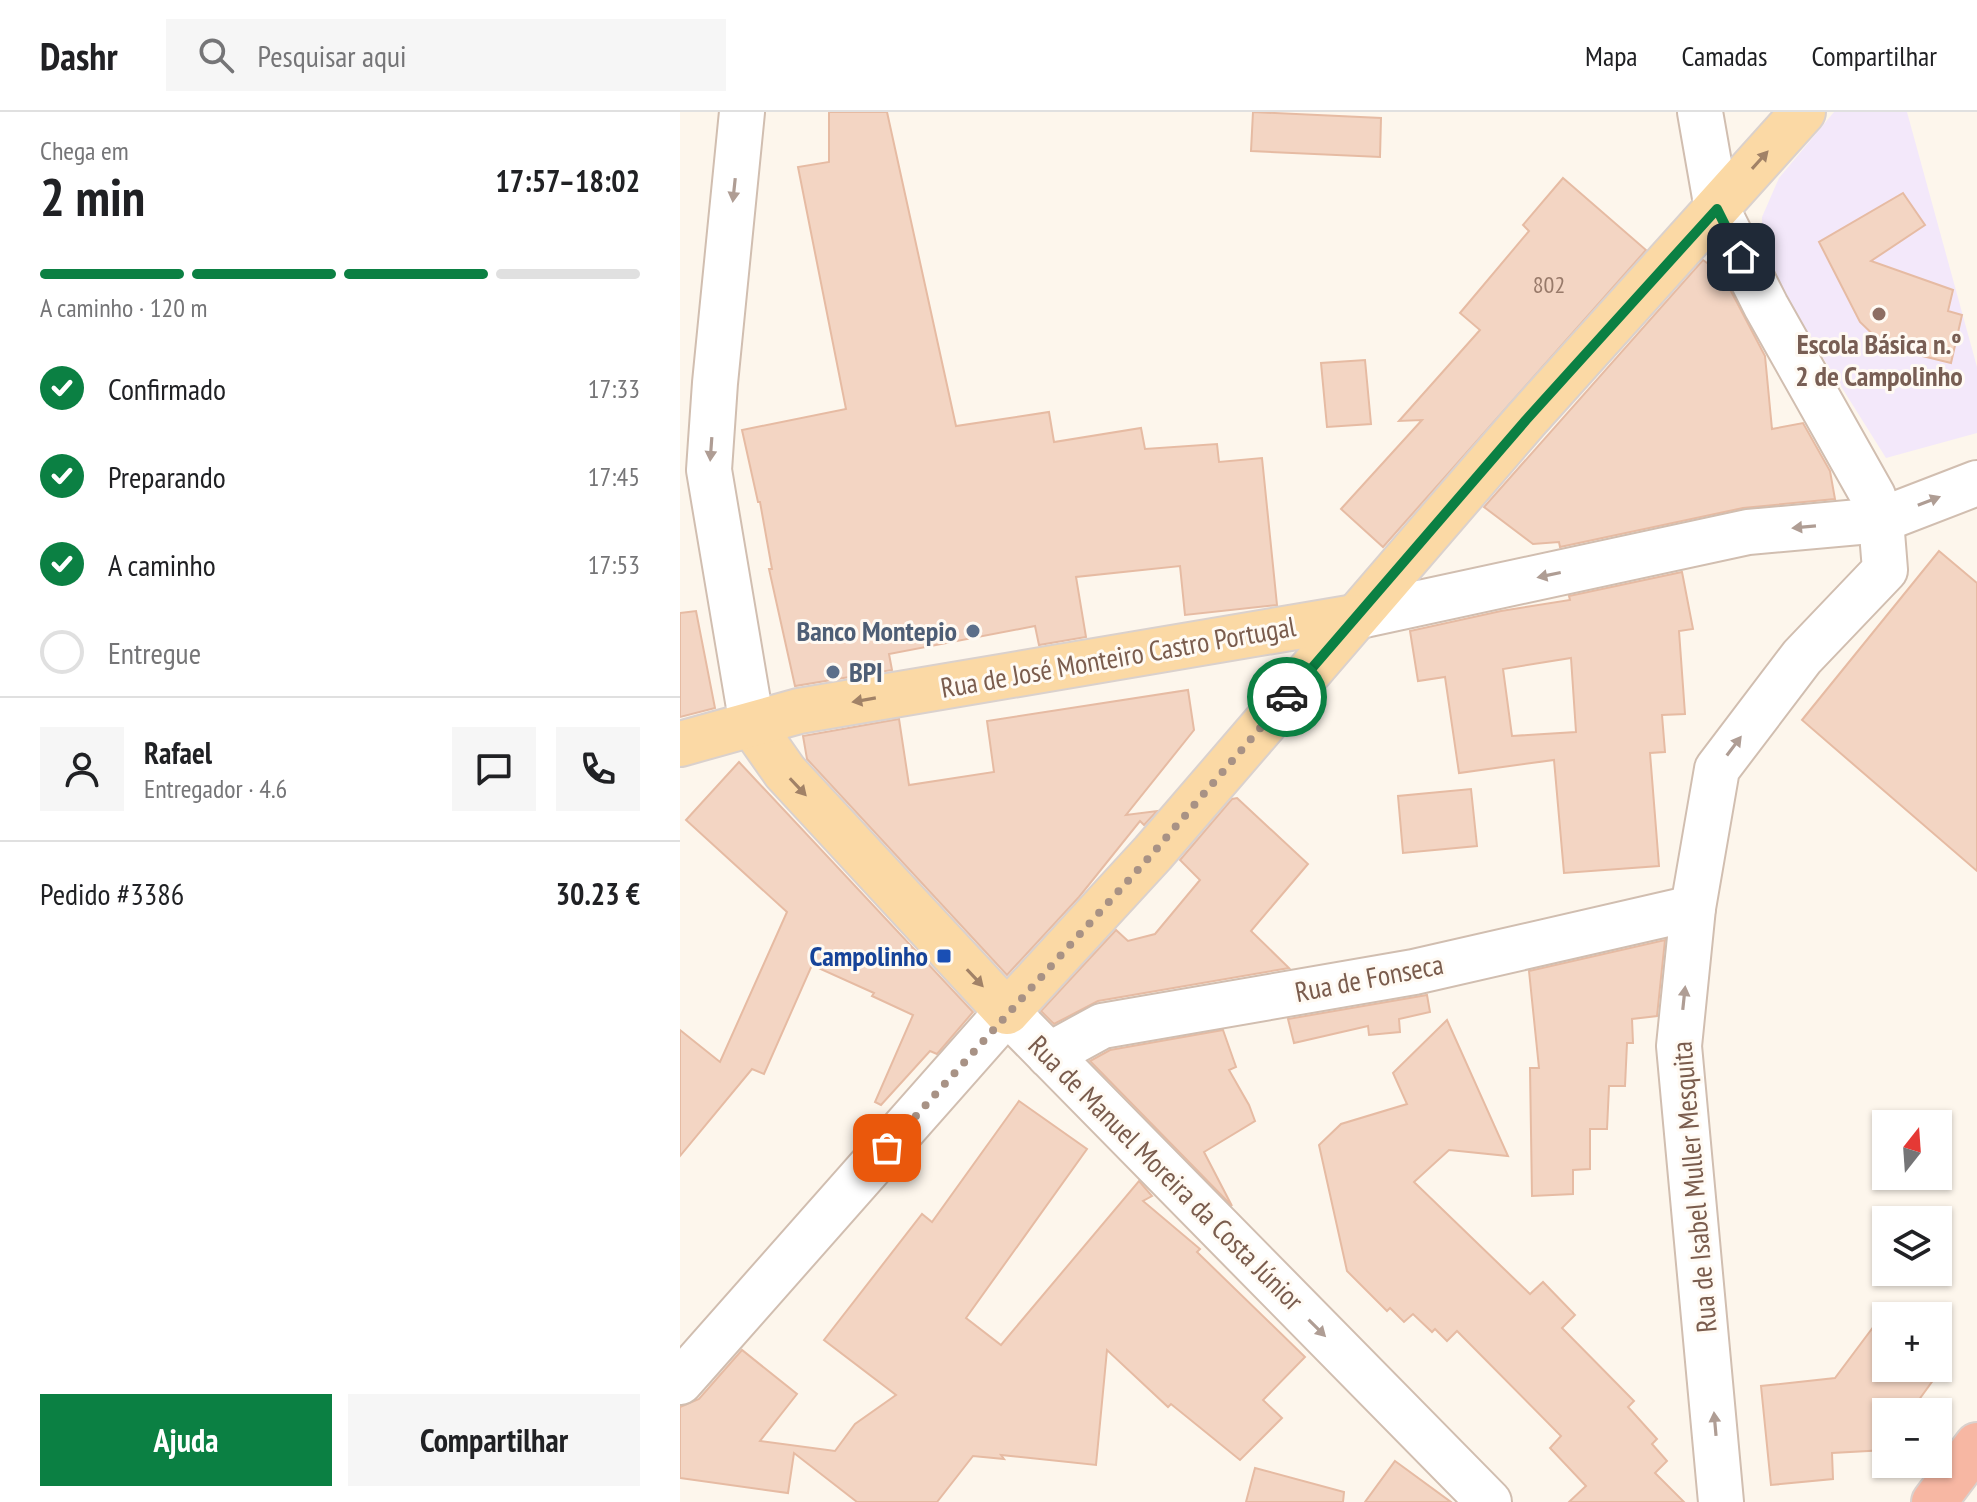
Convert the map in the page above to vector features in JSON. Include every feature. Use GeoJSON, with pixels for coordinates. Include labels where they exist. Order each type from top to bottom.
{"type":"FeatureCollection","features":[{"type":"Feature","properties":{"kind":"highway"},"geometry":{"type":"LineString","coordinates":[[1934,1502],[1977,1445]]}},
{"type":"Feature","properties":{"kind":"main road"},"geometry":{"type":"LineString","coordinates":[[1007,1012],[1153,853],[1526,420],[1803,112]]}},
{"type":"Feature","properties":{"kind":"main road","name":"Rua de José Monteiro Castro Portugal"},"geometry":{"type":"LineString","coordinates":[[680,744],[799,711],[1355,617]]}},
{"type":"Feature","properties":{"kind":"main road","name":"Rua de Manuel Moreira da Costa Júnior"},"geometry":{"type":"LineString","coordinates":[[752,725],[785,772],[1007,1012]]}},
{"type":"Feature","properties":{"kind":"street","name":"Rua de Manuel Moreira da Costa Júnior"},"geometry":{"type":"LineString","coordinates":[[742,112],[709,470],[752,725]]}},
{"type":"Feature","properties":{"kind":"street","name":"Rua de Isabel Muller Mesquita"},"geometry":{"type":"LineString","coordinates":[[1700,112],[1717,209],[1766,306],[1873,496],[1881,520],[1885,570],[1802,657],[1717,769],[1693,908],[1679,1046],[1721,1502]]}},
{"type":"Feature","properties":{"kind":"street","name":"Rua de José Monteiro Castro Portugal"},"geometry":{"type":"LineString","coordinates":[[1355,617],[1748,532],[1881,520],[1977,483]]}},
{"type":"Feature","properties":{"kind":"street","name":"Rua de Fonseca"},"geometry":{"type":"LineString","coordinates":[[1049,1055],[1102,1026],[1414,972],[1693,908]]}},
{"type":"Feature","properties":{"kind":"street","name":"Rua de Manuel Moreira da Costa Júnior"},"geometry":{"type":"LineString","coordinates":[[1007,1012],[1489,1502]]}},
{"type":"Feature","properties":{"kind":"street"},"geometry":{"type":"LineString","coordinates":[[680,1382],[1007,1012]]}},
{"type":"Feature","properties":{"kind":"shaded area","name":"Escola Básica n.º 2 de Campolinho"},"geometry":{"type":"Polygon","coordinates":[[[1834,112],[1907,112],[1977,367],[1977,433],[1886,458],[1763,262],[1762,217],[1779,178],[1834,112]]]}},
{"type":"Feature","properties":{"kind":"building"},"geometry":{"type":"Polygon","coordinates":[[[829,112],[887,112],[956,426],[1049,412],[1054,442],[1141,428],[1145,449],[1217,444],[1219,462],[1262,458],[1277,605],[1185,615],[1180,566],[1076,577],[1086,637],[1039,645],[1035,626],[889,654],[892,670],[795,686],[769,569],[772,569],[760,502],[742,430],[846,409],[798,167],[829,162],[829,112]]]}},
{"type":"Feature","properties":{"kind":"building"},"geometry":{"type":"Polygon","coordinates":[[[1253,112],[1381,118],[1380,157],[1251,151],[1253,112]]]}},
{"type":"Feature","properties":{"kind":"building"},"geometry":{"type":"Polygon","coordinates":[[[1563,178],[1646,250],[1383,547],[1341,509],[1422,420],[1399,421],[1480,330],[1460,313],[1529,231],[1523,225],[1563,178]]]}},
{"type":"Feature","properties":{"kind":"building"},"geometry":{"type":"Polygon","coordinates":[[[1903,193],[1925,225],[1871,261],[1953,290],[1948,311],[1962,315],[1951,363],[1886,347],[1860,322],[1819,242],[1903,193]]]}},
{"type":"Feature","properties":{"kind":"building"},"geometry":{"type":"Polygon","coordinates":[[[1703,260],[1722,274],[1765,356],[1772,429],[1803,423],[1830,471],[1835,499],[1743,508],[1560,547],[1559,542],[1533,544],[1484,507],[1703,260]]]}},
{"type":"Feature","properties":{"kind":"building"},"geometry":{"type":"Polygon","coordinates":[[[1365,360],[1371,424],[1327,427],[1321,363],[1365,360]]]}},
{"type":"Feature","properties":{"kind":"building"},"geometry":{"type":"Polygon","coordinates":[[[1939,551],[1977,583],[1977,871],[1802,720],[1939,551]]]}},
{"type":"Feature","properties":{"kind":"building"},"geometry":{"type":"Polygon","coordinates":[[[1682,572],[1693,629],[1679,631],[1685,714],[1662,715],[1665,752],[1650,753],[1659,866],[1564,873],[1554,760],[1459,773],[1445,677],[1418,681],[1410,631],[1570,600],[1569,596],[1682,572]],[[1571,658],[1503,669],[1512,736],[1576,732],[1571,658]]]}},
{"type":"Feature","properties":{"kind":"building"},"geometry":{"type":"Polygon","coordinates":[[[696,611],[715,708],[680,717],[680,613],[696,611]]]}},
{"type":"Feature","properties":{"kind":"building"},"geometry":{"type":"Polygon","coordinates":[[[1188,690],[1194,730],[1126,815],[1157,811],[1144,825],[1140,821],[1079,897],[1007,975],[807,759],[803,736],[899,719],[909,785],[994,772],[987,721],[1188,690]]]}},
{"type":"Feature","properties":{"kind":"building"},"geometry":{"type":"Polygon","coordinates":[[[739,762],[973,1012],[937,1054],[930,1051],[881,1105],[875,1102],[913,1015],[872,996],[874,993],[812,965],[764,1074],[752,1069],[680,1156],[680,1030],[720,1062],[787,912],[686,820],[739,762]]]}},
{"type":"Feature","properties":{"kind":"building"},"geometry":{"type":"Polygon","coordinates":[[[1471,789],[1477,846],[1403,853],[1398,796],[1471,789]]]}},
{"type":"Feature","properties":{"kind":"building"},"geometry":{"type":"Polygon","coordinates":[[[1237,798],[1308,864],[1251,931],[1289,968],[1098,1001],[1054,1024],[1041,1011],[1116,930],[1128,941],[1155,934],[1200,880],[1180,860],[1232,799],[1237,798]]]}},
{"type":"Feature","properties":{"kind":"building"},"geometry":{"type":"Polygon","coordinates":[[[1665,940],[1657,1016],[1632,1019],[1633,1043],[1627,1043],[1625,1086],[1609,1086],[1607,1129],[1590,1129],[1590,1169],[1573,1170],[1573,1194],[1532,1196],[1530,1068],[1539,1068],[1529,971],[1665,940]]]}},
{"type":"Feature","properties":{"kind":"building"},"geometry":{"type":"Polygon","coordinates":[[[1427,995],[1430,1012],[1399,1019],[1400,1032],[1369,1035],[1368,1026],[1294,1043],[1288,1019],[1427,995]]]}},
{"type":"Feature","properties":{"kind":"building"},"geometry":{"type":"Polygon","coordinates":[[[1447,1020],[1508,1156],[1449,1150],[1414,1182],[1530,1294],[1543,1282],[1575,1315],[1562,1328],[1634,1401],[1628,1407],[1657,1439],[1652,1444],[1667,1461],[1655,1473],[1684,1502],[1569,1502],[1586,1486],[1550,1448],[1561,1436],[1457,1331],[1447,1341],[1413,1314],[1404,1322],[1390,1308],[1387,1311],[1347,1271],[1319,1145],[1341,1124],[1407,1104],[1393,1073],[1447,1020]]]}},
{"type":"Feature","properties":{"kind":"building"},"geometry":{"type":"Polygon","coordinates":[[[1223,1030],[1236,1067],[1229,1070],[1255,1121],[1204,1152],[1232,1206],[1090,1061],[1110,1050],[1223,1030]]]}},
{"type":"Feature","properties":{"kind":"building"},"geometry":{"type":"Polygon","coordinates":[[[1019,1101],[1087,1149],[966,1318],[1001,1345],[1139,1181],[1152,1196],[1143,1201],[1200,1249],[1197,1252],[1305,1357],[1263,1400],[1282,1418],[1240,1460],[1171,1404],[1168,1407],[1107,1350],[1096,1465],[1001,1455],[1004,1459],[973,1456],[937,1502],[857,1502],[794,1453],[788,1493],[680,1478],[680,1407],[699,1399],[742,1350],[797,1394],[760,1441],[835,1451],[855,1424],[896,1395],[824,1340],[922,1214],[932,1222],[1019,1101]]]}},
{"type":"Feature","properties":{"kind":"building"},"geometry":{"type":"Polygon","coordinates":[[[1872,1329],[1872,1382],[1932,1382],[1920,1398],[1872,1398],[1872,1451],[1832,1453],[1833,1479],[1771,1485],[1761,1386],[1835,1378],[1872,1329]]]}},
{"type":"Feature","properties":{"kind":"building"},"geometry":{"type":"Polygon","coordinates":[[[1395,1461],[1451,1502],[1365,1502],[1395,1461]]]}},
{"type":"Feature","properties":{"kind":"building"},"geometry":{"type":"Polygon","coordinates":[[[1255,1468],[1344,1492],[1343,1502],[1246,1502],[1255,1468]]]}},
{"type":"Feature","properties":{"kind":"way so far"},"geometry":{"type":"LineString","coordinates":[[887,1148],[1153,853],[1287,697]]}},
{"type":"Feature","properties":{"kind":"place","name":"Escola Básica n.º 2 de Campolinho"},"geometry":{"type":"Point","coordinates":[1879,314]}},
{"type":"Feature","properties":{"kind":"place","name":"Banco Montepio"},"geometry":{"type":"Point","coordinates":[973,631]}},
{"type":"Feature","properties":{"kind":"place","name":"BPI"},"geometry":{"type":"Point","coordinates":[833,672]}},
{"type":"Feature","properties":{"kind":"place","name":"Campolinho"},"geometry":{"type":"Point","coordinates":[944,956]}},
{"type":"Feature","properties":{"kind":"route"},"geometry":{"type":"LineString","coordinates":[[1287,697],[1526,420],[1717,209],[1741,257]]}}]}
